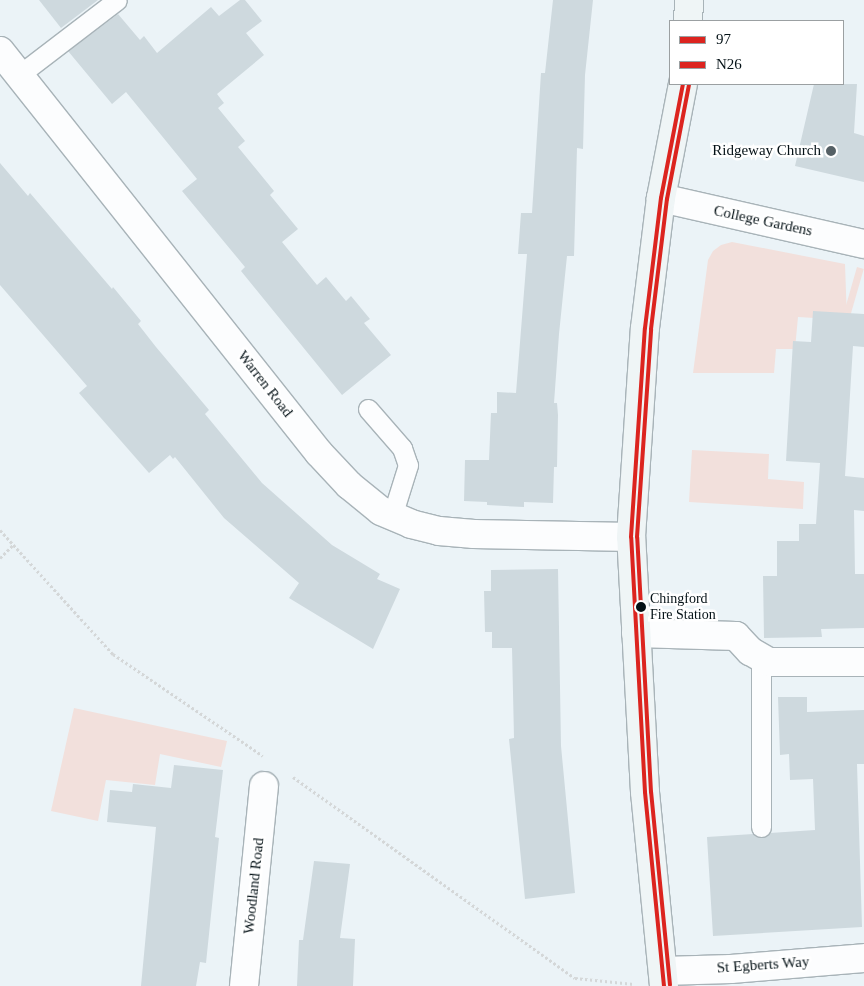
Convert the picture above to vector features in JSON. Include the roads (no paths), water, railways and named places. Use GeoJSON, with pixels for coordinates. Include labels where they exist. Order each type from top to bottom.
{"type":"FeatureCollection","features":[{"type":"Feature","properties":{"kind":"main road"},"geometry":{"type":"LineString","coordinates":[[688,20],[689,0]]}},
{"type":"Feature","properties":{"kind":"main road"},"geometry":{"type":"LineString","coordinates":[[663,978],[645,792],[631,537],[644,328],[661,198],[683,85]]}},
{"type":"Feature","properties":{"kind":"street","name":"Warren Road"},"geometry":{"type":"LineString","coordinates":[[0,51],[319,453],[349,485],[381,511],[412,524],[474,534],[631,537]]}},
{"type":"Feature","properties":{"kind":"street","name":"College Gardens"},"geometry":{"type":"LineString","coordinates":[[661,198],[864,244]]}},
{"type":"Feature","properties":{"kind":"street"},"geometry":{"type":"LineString","coordinates":[[636,633],[736,636],[750,651],[769,662],[864,662]]}},
{"type":"Feature","properties":{"kind":"street","name":"Woodland Road"},"geometry":{"type":"LineString","coordinates":[[244,986],[264,786]]}},
{"type":"Feature","properties":{"kind":"street","name":"St Egberts Way"},"geometry":{"type":"LineString","coordinates":[[663,978],[731,977],[864,958]]}},
{"type":"Feature","properties":{"kind":"lane"},"geometry":{"type":"LineString","coordinates":[[19,75],[117,0]]}},
{"type":"Feature","properties":{"kind":"lane"},"geometry":{"type":"LineString","coordinates":[[368,409],[402,448],[408,465],[392,516]]}},
{"type":"Feature","properties":{"kind":"lane"},"geometry":{"type":"LineString","coordinates":[[760,657],[760,827]]}},
{"type":"Feature","properties":{"kind":"place","name":"Ridgeway Church"},"geometry":{"type":"Point","coordinates":[831,151]}},
{"type":"Feature","properties":{"kind":"place","name":"Chingford Fire Station"},"geometry":{"type":"Point","coordinates":[641,607]}}]}
